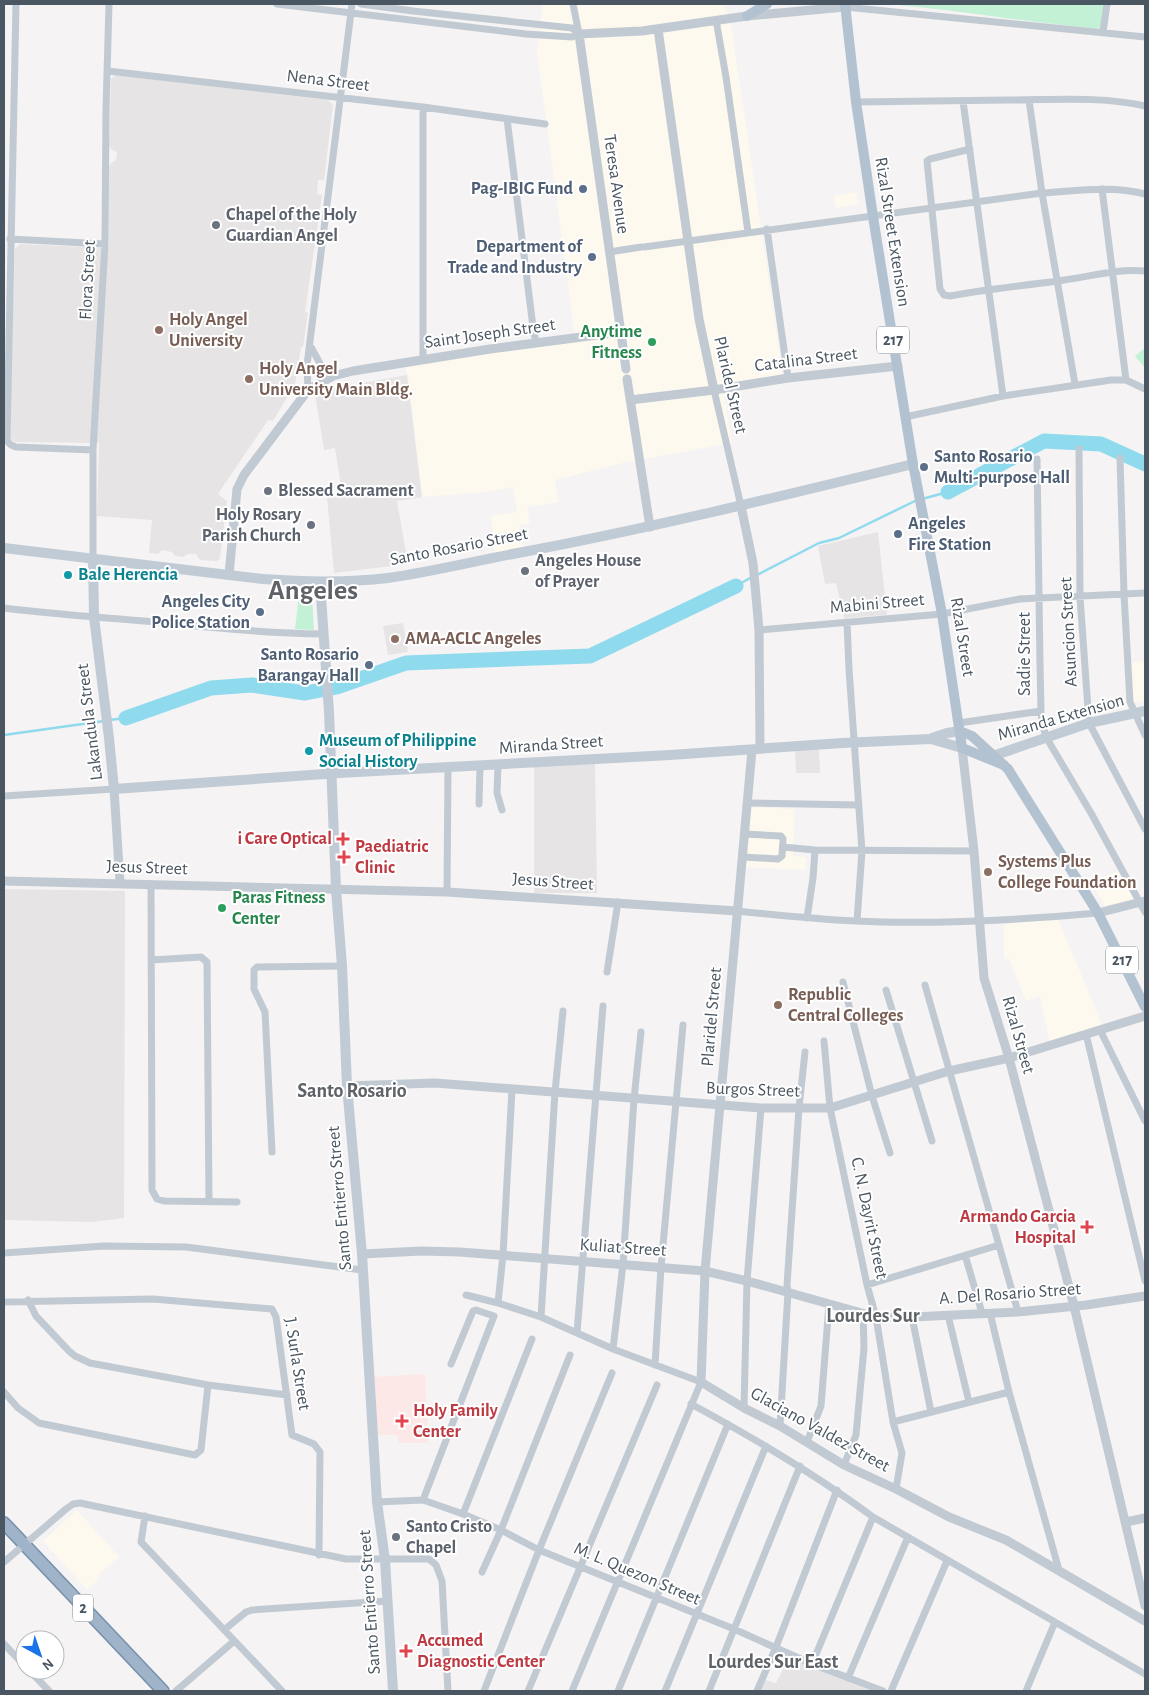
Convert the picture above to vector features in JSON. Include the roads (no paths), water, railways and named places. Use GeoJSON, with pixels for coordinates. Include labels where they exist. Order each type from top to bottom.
{"type":"FeatureCollection","features":[{"type":"Feature","properties":{"kind":"highway","name":"2"},"geometry":{"type":"LineString","coordinates":[[4,1523],[164,1691]]}},
{"type":"Feature","properties":{"kind":"main road"},"geometry":{"type":"LineString","coordinates":[[747,16],[767,4]]}},
{"type":"Feature","properties":{"kind":"main road","name":"Rizal Street Extension"},"geometry":{"type":"LineString","coordinates":[[845,6],[856,102],[913,464]]}},
{"type":"Feature","properties":{"kind":"main road","name":"Santo Rosario Street"},"geometry":{"type":"LineString","coordinates":[[4,548],[229,574],[263,580],[320,582],[387,578],[650,527],[913,464]]}},
{"type":"Feature","properties":{"kind":"main road","name":"Rizal Street"},"geometry":{"type":"LineString","coordinates":[[913,464],[942,614],[962,748]]}},
{"type":"Feature","properties":{"kind":"main road","name":"Lakandula Street"},"geometry":{"type":"LineString","coordinates":[[93,558],[94,616],[105,712],[110,738],[114,789]]}},
{"type":"Feature","properties":{"kind":"main road","name":"Santo Entierro Street"},"geometry":{"type":"LineString","coordinates":[[320,582],[329,712],[336,889],[342,966],[347,1086],[362,1254],[377,1502],[385,1560],[393,1691]]}},
{"type":"Feature","properties":{"kind":"main road","name":"Miranda Extension"},"geometry":{"type":"LineString","coordinates":[[990,756],[1090,723],[1145,711]]}},
{"type":"Feature","properties":{"kind":"main road","name":"Miranda Street"},"geometry":{"type":"LineString","coordinates":[[114,789],[331,773],[931,739],[959,727]]}},
{"type":"Feature","properties":{"kind":"main road","name":"217"},"geometry":{"type":"LineString","coordinates":[[959,727],[972,736],[990,756],[1004,765],[1028,800],[1098,913],[1145,1007]]}},
{"type":"Feature","properties":{"kind":"main road","name":"Miranda Street"},"geometry":{"type":"LineString","coordinates":[[931,739],[962,748]]}},
{"type":"Feature","properties":{"kind":"main road","name":"217"},"geometry":{"type":"LineString","coordinates":[[962,748],[990,756]]}},
{"type":"Feature","properties":{"kind":"street"},"geometry":{"type":"LineString","coordinates":[[16,4],[7,441],[16,447],[93,450]]}},
{"type":"Feature","properties":{"kind":"street","name":"Flora Street"},"geometry":{"type":"LineString","coordinates":[[93,558],[93,450],[106,244],[105,146],[109,4]]}},
{"type":"Feature","properties":{"kind":"street"},"geometry":{"type":"LineString","coordinates":[[277,4],[545,36],[572,37],[579,34],[606,34],[658,29],[747,16],[845,6],[1145,37]]}},
{"type":"Feature","properties":{"kind":"street"},"geometry":{"type":"LineString","coordinates":[[308,390],[307,365],[311,347],[352,4]]}},
{"type":"Feature","properties":{"kind":"street"},"geometry":{"type":"LineString","coordinates":[[361,4],[572,28],[579,34]]}},
{"type":"Feature","properties":{"kind":"street","name":"Teresa Avenue"},"geometry":{"type":"LineString","coordinates":[[572,4],[579,34],[620,332],[650,527]]}},
{"type":"Feature","properties":{"kind":"street"},"geometry":{"type":"LineString","coordinates":[[1103,32],[1107,4]]}},
{"type":"Feature","properties":{"kind":"street"},"geometry":{"type":"LineString","coordinates":[[465,27],[467,17]]}},
{"type":"Feature","properties":{"kind":"street"},"geometry":{"type":"LineString","coordinates":[[716,20],[748,232]]}},
{"type":"Feature","properties":{"kind":"street","name":"Plaridel Street"},"geometry":{"type":"LineString","coordinates":[[572,1691],[700,1382],[705,1271],[737,911],[748,803],[756,749],[759,630],[753,563],[699,319],[658,29]]}},
{"type":"Feature","properties":{"kind":"street","name":"Nena Street"},"geometry":{"type":"LineString","coordinates":[[108,71],[423,107],[545,124]]}},
{"type":"Feature","properties":{"kind":"street"},"geometry":{"type":"LineString","coordinates":[[1029,100],[1042,193],[1075,384]]}},
{"type":"Feature","properties":{"kind":"street"},"geometry":{"type":"LineString","coordinates":[[856,102],[1122,100],[1145,106]]}},
{"type":"Feature","properties":{"kind":"street"},"geometry":{"type":"LineString","coordinates":[[963,101],[1003,396]]}},
{"type":"Feature","properties":{"kind":"street"},"geometry":{"type":"LineString","coordinates":[[423,107],[424,360]]}},
{"type":"Feature","properties":{"kind":"street"},"geometry":{"type":"LineString","coordinates":[[506,119],[536,343]]}},
{"type":"Feature","properties":{"kind":"street"},"geometry":{"type":"LineString","coordinates":[[970,149],[927,161],[940,289],[944,295],[950,296],[1114,272],[1145,272]]}},
{"type":"Feature","properties":{"kind":"street"},"geometry":{"type":"LineString","coordinates":[[609,252],[766,229],[977,203],[1042,193],[1102,189],[1135,191],[1145,194]]}},
{"type":"Feature","properties":{"kind":"street"},"geometry":{"type":"LineString","coordinates":[[1102,189],[1114,272],[1126,380]]}},
{"type":"Feature","properties":{"kind":"street"},"geometry":{"type":"LineString","coordinates":[[766,229],[788,378]]}},
{"type":"Feature","properties":{"kind":"street"},"geometry":{"type":"LineString","coordinates":[[10,239],[106,244]]}},
{"type":"Feature","properties":{"kind":"street","name":"Saint Joseph Street"},"geometry":{"type":"LineString","coordinates":[[229,574],[237,490],[244,475],[308,390],[333,376],[353,371],[620,332]]}},
{"type":"Feature","properties":{"kind":"street"},"geometry":{"type":"LineString","coordinates":[[311,347],[323,369],[333,376]]}},
{"type":"Feature","properties":{"kind":"street","name":"Catalina Street"},"geometry":{"type":"LineString","coordinates":[[630,400],[714,390],[788,378],[898,366]]}},
{"type":"Feature","properties":{"kind":"street"},"geometry":{"type":"LineString","coordinates":[[906,417],[1003,396],[1075,384],[1126,380],[1145,389]]}},
{"type":"Feature","properties":{"kind":"street","name":"Asuncion Street"},"geometry":{"type":"LineString","coordinates":[[1079,450],[1080,597],[1090,723],[1145,829]]}},
{"type":"Feature","properties":{"kind":"street"},"geometry":{"type":"LineString","coordinates":[[1120,458],[1124,594],[1130,702],[1145,735]]}},
{"type":"Feature","properties":{"kind":"street","name":"Sadie Street"},"geometry":{"type":"LineString","coordinates":[[1037,459],[1041,711],[1046,737],[1143,902],[1145,912]]}},
{"type":"Feature","properties":{"kind":"street","name":"Mabini Street"},"geometry":{"type":"LineString","coordinates":[[759,630],[942,614],[1007,601],[1145,593]]}},
{"type":"Feature","properties":{"kind":"street"},"geometry":{"type":"LineString","coordinates":[[4,608],[51,614],[94,616],[252,631],[323,634]]}},
{"type":"Feature","properties":{"kind":"street"},"geometry":{"type":"LineString","coordinates":[[848,622],[862,851],[857,921]]}},
{"type":"Feature","properties":{"kind":"street"},"geometry":{"type":"LineString","coordinates":[[959,727],[1041,711]]}},
{"type":"Feature","properties":{"kind":"street","name":"Rizal Street"},"geometry":{"type":"LineString","coordinates":[[962,748],[974,851],[984,978],[1009,1058],[1074,1306],[1145,1606]]}},
{"type":"Feature","properties":{"kind":"street"},"geometry":{"type":"LineString","coordinates":[[498,765],[497,793],[502,810]]}},
{"type":"Feature","properties":{"kind":"street"},"geometry":{"type":"LineString","coordinates":[[479,804],[480,766]]}},
{"type":"Feature","properties":{"kind":"street"},"geometry":{"type":"LineString","coordinates":[[447,892],[448,767]]}},
{"type":"Feature","properties":{"kind":"street"},"geometry":{"type":"LineString","coordinates":[[4,796],[114,789]]}},
{"type":"Feature","properties":{"kind":"street","name":"Lakandula Street"},"geometry":{"type":"LineString","coordinates":[[114,789],[120,883]]}},
{"type":"Feature","properties":{"kind":"street"},"geometry":{"type":"LineString","coordinates":[[748,803],[859,804]]}},
{"type":"Feature","properties":{"kind":"street"},"geometry":{"type":"LineString","coordinates":[[743,856],[778,859],[782,856],[783,839],[781,836],[746,834]]}},
{"type":"Feature","properties":{"kind":"street"},"geometry":{"type":"LineString","coordinates":[[783,847],[862,851],[974,851]]}},
{"type":"Feature","properties":{"kind":"street"},"geometry":{"type":"LineString","coordinates":[[807,918],[814,872],[815,850]]}},
{"type":"Feature","properties":{"kind":"street","name":"Jesus Street"},"geometry":{"type":"LineString","coordinates":[[4,881],[447,892],[618,902],[857,921],[979,921],[1098,913]]}},
{"type":"Feature","properties":{"kind":"street"},"geometry":{"type":"LineString","coordinates":[[151,884],[152,1190],[156,1199],[160,1200],[237,1202]]}},
{"type":"Feature","properties":{"kind":"street"},"geometry":{"type":"LineString","coordinates":[[607,972],[618,902]]}},
{"type":"Feature","properties":{"kind":"street"},"geometry":{"type":"LineString","coordinates":[[1098,913],[1143,902]]}},
{"type":"Feature","properties":{"kind":"street"},"geometry":{"type":"LineString","coordinates":[[152,960],[200,957],[207,962],[209,1202]]}},
{"type":"Feature","properties":{"kind":"street"},"geometry":{"type":"LineString","coordinates":[[272,1152],[264,1012],[254,989],[254,970],[257,967],[342,966]]}},
{"type":"Feature","properties":{"kind":"street"},"geometry":{"type":"LineString","coordinates":[[843,982],[872,1096],[890,1153]]}},
{"type":"Feature","properties":{"kind":"street"},"geometry":{"type":"LineString","coordinates":[[925,985],[1018,1312]]}},
{"type":"Feature","properties":{"kind":"street"},"geometry":{"type":"LineString","coordinates":[[886,990],[932,1141]]}},
{"type":"Feature","properties":{"kind":"street"},"geometry":{"type":"LineString","coordinates":[[577,1333],[603,1006]]}},
{"type":"Feature","properties":{"kind":"street"},"geometry":{"type":"LineString","coordinates":[[541,1317],[555,1092],[563,1011]]}},
{"type":"Feature","properties":{"kind":"street","name":"Burgos Street"},"geometry":{"type":"LineString","coordinates":[[347,1086],[435,1083],[720,1106],[830,1108],[949,1071],[1009,1058],[1145,1016]]}},
{"type":"Feature","properties":{"kind":"street"},"geometry":{"type":"LineString","coordinates":[[655,1365],[661,1267],[683,1025]]}},
{"type":"Feature","properties":{"kind":"street"},"geometry":{"type":"LineString","coordinates":[[1100,1030],[1145,1121]]}},
{"type":"Feature","properties":{"kind":"street"},"geometry":{"type":"LineString","coordinates":[[613,1349],[623,1264],[634,1099],[641,1032]]}},
{"type":"Feature","properties":{"kind":"street"},"geometry":{"type":"LineString","coordinates":[[1086,1034],[1145,1281]]}},
{"type":"Feature","properties":{"kind":"street","name":"C. N. Dayrit Street"},"geometry":{"type":"LineString","coordinates":[[824,1041],[830,1108],[867,1285],[876,1317],[894,1422],[902,1453],[896,1489]]}},
{"type":"Feature","properties":{"kind":"street"},"geometry":{"type":"LineString","coordinates":[[780,1426],[787,1286],[799,1108],[805,1052]]}},
{"type":"Feature","properties":{"kind":"street"},"geometry":{"type":"LineString","coordinates":[[498,1303],[503,1254],[512,1089]]}},
{"type":"Feature","properties":{"kind":"street"},"geometry":{"type":"LineString","coordinates":[[744,1408],[747,1280],[761,1108]]}},
{"type":"Feature","properties":{"kind":"street"},"geometry":{"type":"LineString","coordinates":[[867,1285],[999,1245]]}},
{"type":"Feature","properties":{"kind":"street"},"geometry":{"type":"LineString","coordinates":[[4,1253],[104,1246],[186,1247],[362,1270]]}},
{"type":"Feature","properties":{"kind":"street","name":"Kuliat Street"},"geometry":{"type":"LineString","coordinates":[[362,1254],[421,1251],[503,1254],[705,1271],[747,1280],[876,1317]]}},
{"type":"Feature","properties":{"kind":"street"},"geometry":{"type":"LineString","coordinates":[[965,1255],[986,1313],[1059,1570]]}},
{"type":"Feature","properties":{"kind":"street","name":"Glaciano Valdez Street"},"geometry":{"type":"LineString","coordinates":[[466,1295],[541,1317],[613,1349],[700,1382],[744,1408],[780,1426],[844,1465],[896,1489],[949,1517],[1006,1540],[1145,1621]]}},
{"type":"Feature","properties":{"kind":"street","name":"A. Del Rosario Street"},"geometry":{"type":"LineString","coordinates":[[876,1317],[1018,1312],[1145,1296]]}},
{"type":"Feature","properties":{"kind":"street","name":"J. Surla Street"},"geometry":{"type":"LineString","coordinates":[[4,1302],[28,1300],[153,1299],[272,1309],[276,1317],[293,1436],[314,1444],[320,1452],[319,1555]]}},
{"type":"Feature","properties":{"kind":"street"},"geometry":{"type":"LineString","coordinates":[[28,1300],[36,1316],[69,1351],[90,1363],[208,1385],[287,1395]]}},
{"type":"Feature","properties":{"kind":"street"},"geometry":{"type":"LineString","coordinates":[[807,1442],[821,1406],[829,1304]]}},
{"type":"Feature","properties":{"kind":"street"},"geometry":{"type":"LineString","coordinates":[[423,1500],[494,1316],[474,1311],[451,1364]]}},
{"type":"Feature","properties":{"kind":"street"},"geometry":{"type":"LineString","coordinates":[[844,1465],[856,1435],[864,1348],[863,1313]]}},
{"type":"Feature","properties":{"kind":"street"},"geometry":{"type":"LineString","coordinates":[[948,1315],[969,1402]]}},
{"type":"Feature","properties":{"kind":"street"},"geometry":{"type":"LineString","coordinates":[[912,1317],[931,1412]]}},
{"type":"Feature","properties":{"kind":"street"},"geometry":{"type":"LineString","coordinates":[[463,1514],[532,1339]]}},
{"type":"Feature","properties":{"kind":"street"},"geometry":{"type":"LineString","coordinates":[[482,1572],[501,1530],[570,1355]]}},
{"type":"Feature","properties":{"kind":"street"},"geometry":{"type":"LineString","coordinates":[[484,1691],[539,1550],[612,1373]]}},
{"type":"Feature","properties":{"kind":"street"},"geometry":{"type":"LineString","coordinates":[[4,1392],[18,1408],[39,1423],[193,1455],[197,1454],[200,1450],[208,1385]]}},
{"type":"Feature","properties":{"kind":"street"},"geometry":{"type":"LineString","coordinates":[[528,1691],[656,1385]]}},
{"type":"Feature","properties":{"kind":"street"},"geometry":{"type":"LineString","coordinates":[[894,1422],[1009,1392]]}},
{"type":"Feature","properties":{"kind":"street"},"geometry":{"type":"LineString","coordinates":[[691,1404],[800,1466],[837,1490],[873,1517],[908,1538],[1145,1674]]}},
{"type":"Feature","properties":{"kind":"street"},"geometry":{"type":"LineString","coordinates":[[618,1691],[728,1424]]}},
{"type":"Feature","properties":{"kind":"street"},"geometry":{"type":"LineString","coordinates":[[665,1691],[766,1446]]}},
{"type":"Feature","properties":{"kind":"street"},"geometry":{"type":"LineString","coordinates":[[709,1691],[800,1466]]}},
{"type":"Feature","properties":{"kind":"street"},"geometry":{"type":"LineString","coordinates":[[756,1691],[776,1647],[837,1490]]}},
{"type":"Feature","properties":{"kind":"street","name":"M. L. Quezon Street"},"geometry":{"type":"LineString","coordinates":[[377,1502],[423,1500],[463,1514],[501,1530],[539,1550],[697,1616],[734,1629],[812,1664],[883,1691]]}},
{"type":"Feature","properties":{"kind":"street"},"geometry":{"type":"LineString","coordinates":[[4,1562],[73,1504],[80,1503],[319,1555],[346,1559],[428,1559],[436,1565],[442,1581],[448,1691]]}},
{"type":"Feature","properties":{"kind":"street"},"geometry":{"type":"LineString","coordinates":[[145,1516],[141,1542],[224,1630],[233,1642],[282,1691]]}},
{"type":"Feature","properties":{"kind":"street"},"geometry":{"type":"LineString","coordinates":[[812,1664],[873,1517]]}},
{"type":"Feature","properties":{"kind":"street"},"geometry":{"type":"LineString","coordinates":[[1126,1522],[1145,1518]]}},
{"type":"Feature","properties":{"kind":"street"},"geometry":{"type":"LineString","coordinates":[[848,1678],[908,1538]]}},
{"type":"Feature","properties":{"kind":"street"},"geometry":{"type":"LineString","coordinates":[[891,1691],[947,1561]]}},
{"type":"Feature","properties":{"kind":"street"},"geometry":{"type":"LineString","coordinates":[[224,1630],[246,1612],[252,1610],[387,1602]]}},
{"type":"Feature","properties":{"kind":"street"},"geometry":{"type":"LineString","coordinates":[[1026,1691],[1055,1622]]}},
{"type":"Feature","properties":{"kind":"street"},"geometry":{"type":"LineString","coordinates":[[176,1691],[233,1642]]}},
{"type":"Feature","properties":{"kind":"street"},"geometry":{"type":"LineString","coordinates":[[4,1644],[15,1656]]}},
{"type":"Feature","properties":{"kind":"street"},"geometry":{"type":"LineString","coordinates":[[38,1680],[48,1691]]}},
{"type":"Feature","properties":{"kind":"waterway"},"geometry":{"type":"LineString","coordinates":[[948,492],[1044,441],[1101,444],[1145,464]]}},
{"type":"Feature","properties":{"kind":"waterway"},"geometry":{"type":"LineString","coordinates":[[922,499],[948,492]]}},
{"type":"Feature","properties":{"kind":"waterway"},"geometry":{"type":"LineString","coordinates":[[757,575],[819,543],[839,538],[917,500]]}},
{"type":"Feature","properties":{"kind":"waterway"},"geometry":{"type":"LineString","coordinates":[[736,586],[752,577]]}},
{"type":"Feature","properties":{"kind":"waterway"},"geometry":{"type":"LineString","coordinates":[[126,718],[211,688],[252,685],[305,693],[337,687],[406,663],[590,656],[736,586]]}},
{"type":"Feature","properties":{"kind":"waterway"},"geometry":{"type":"LineString","coordinates":[[109,720],[126,718]]}},
{"type":"Feature","properties":{"kind":"waterway"},"geometry":{"type":"LineString","coordinates":[[4,735],[104,721]]}},
{"type":"Feature","properties":{"kind":"place","name":"Pag-IBIG Fund"},"geometry":{"type":"Point","coordinates":[583,189]}},
{"type":"Feature","properties":{"kind":"place","name":"Chapel of the Holy Guardian Angel"},"geometry":{"type":"Point","coordinates":[216,225]}},
{"type":"Feature","properties":{"kind":"place","name":"Department of Trade and Industry"},"geometry":{"type":"Point","coordinates":[592,257]}},
{"type":"Feature","properties":{"kind":"place","name":"Holy Angel University"},"geometry":{"type":"Point","coordinates":[159,330]}},
{"type":"Feature","properties":{"kind":"place","name":"Anytime Fitness"},"geometry":{"type":"Point","coordinates":[652,342]}},
{"type":"Feature","properties":{"kind":"place","name":"Holy Angel University Main Bldg."},"geometry":{"type":"Point","coordinates":[249,379]}},
{"type":"Feature","properties":{"kind":"place","name":"Santo Rosario Multi-purpose Hall"},"geometry":{"type":"Point","coordinates":[924,467]}},
{"type":"Feature","properties":{"kind":"place","name":"Blessed Sacrament"},"geometry":{"type":"Point","coordinates":[268,491]}},
{"type":"Feature","properties":{"kind":"place","name":"Holy Rosary Parish Church"},"geometry":{"type":"Point","coordinates":[311,525]}},
{"type":"Feature","properties":{"kind":"place","name":"Angeles Fire Station"},"geometry":{"type":"Point","coordinates":[898,534]}},
{"type":"Feature","properties":{"kind":"place","name":"Angeles House of Prayer"},"geometry":{"type":"Point","coordinates":[525,571]}},
{"type":"Feature","properties":{"kind":"place","name":"Bale Herencia"},"geometry":{"type":"Point","coordinates":[68,575]}},
{"type":"Feature","properties":{"kind":"place","name":"Angeles City Police Station"},"geometry":{"type":"Point","coordinates":[260,612]}},
{"type":"Feature","properties":{"kind":"place","name":"AMA-ACLC Angeles"},"geometry":{"type":"Point","coordinates":[395,639]}},
{"type":"Feature","properties":{"kind":"place","name":"Santo Rosario Barangay Hall"},"geometry":{"type":"Point","coordinates":[369,665]}},
{"type":"Feature","properties":{"kind":"place","name":"Museum of Philippine Social History"},"geometry":{"type":"Point","coordinates":[309,751]}},
{"type":"Feature","properties":{"kind":"place","name":"i Care Optical"},"geometry":{"type":"Point","coordinates":[343,839]}},
{"type":"Feature","properties":{"kind":"place","name":"Paediatric Clinic"},"geometry":{"type":"Point","coordinates":[344,857]}},
{"type":"Feature","properties":{"kind":"place","name":"Systems Plus College Foundation"},"geometry":{"type":"Point","coordinates":[988,872]}},
{"type":"Feature","properties":{"kind":"place","name":"Paras Fitness Center"},"geometry":{"type":"Point","coordinates":[222,908]}},
{"type":"Feature","properties":{"kind":"place","name":"Republic Central Colleges"},"geometry":{"type":"Point","coordinates":[778,1005]}},
{"type":"Feature","properties":{"kind":"place","name":"Armando Garcia Hospital"},"geometry":{"type":"Point","coordinates":[1087,1227]}},
{"type":"Feature","properties":{"kind":"place","name":"Holy Family Center"},"geometry":{"type":"Point","coordinates":[402,1421]}},
{"type":"Feature","properties":{"kind":"place","name":"Santo Cristo Chapel"},"geometry":{"type":"Point","coordinates":[396,1537]}},
{"type":"Feature","properties":{"kind":"place","name":"Accumed Diagnostic Center"},"geometry":{"type":"Point","coordinates":[406,1651]}},
{"type":"Feature","properties":{"kind":"district","name":"Angeles"},"geometry":{"type":"Point","coordinates":[313,591]}},
{"type":"Feature","properties":{"kind":"district","name":"Santo Rosario"},"geometry":{"type":"Point","coordinates":[352,1091]}},
{"type":"Feature","properties":{"kind":"district","name":"Lourdes Sur"},"geometry":{"type":"Point","coordinates":[873,1316]}},
{"type":"Feature","properties":{"kind":"district","name":"Lourdes Sur East"},"geometry":{"type":"Point","coordinates":[773,1662]}}]}
